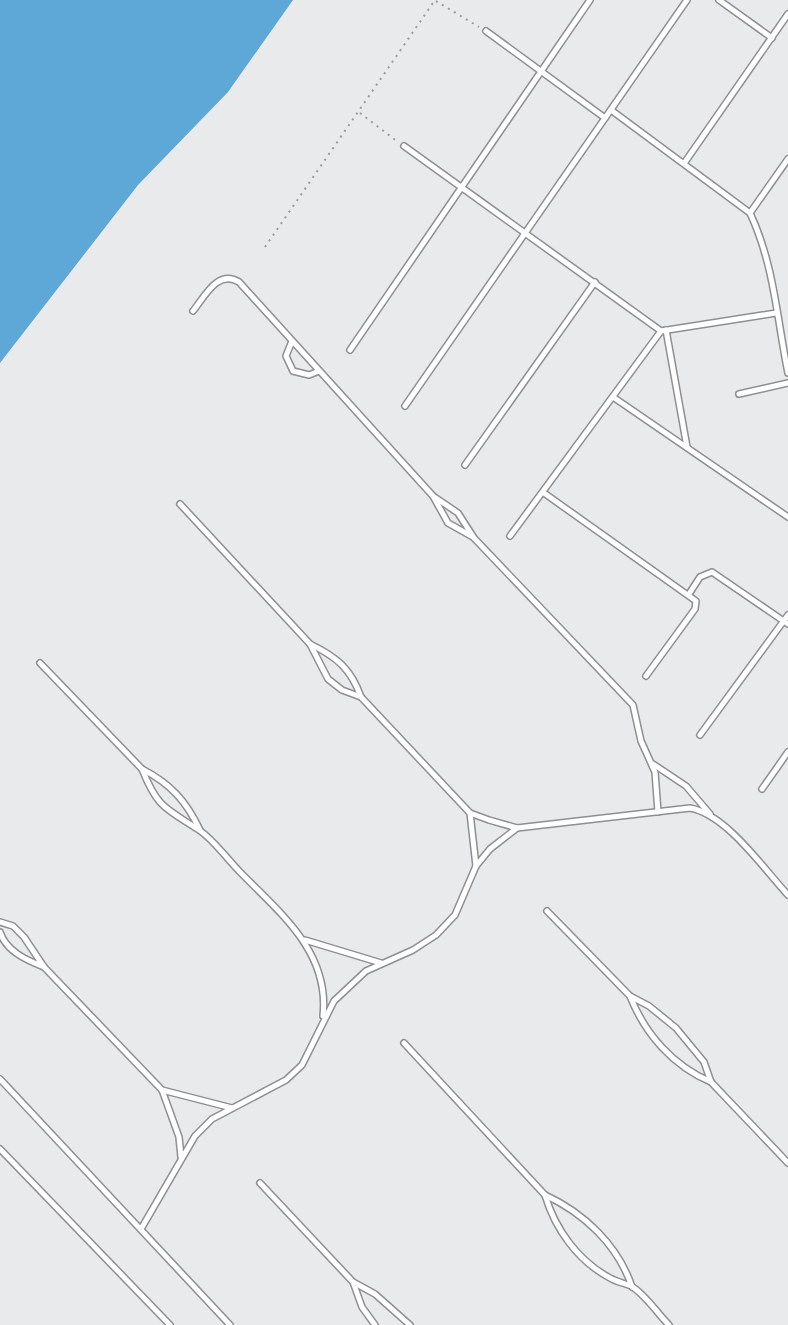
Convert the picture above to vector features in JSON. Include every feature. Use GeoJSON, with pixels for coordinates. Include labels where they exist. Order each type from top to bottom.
{"type":"FeatureCollection","features":[{"type":"Feature","properties":{"kind":"lane"},"geometry":{"type":"LineString","coordinates":[[350,350],[590,0]]}},
{"type":"Feature","properties":{"kind":"lane"},"geometry":{"type":"LineString","coordinates":[[405,406],[686,0]]}},
{"type":"Feature","properties":{"kind":"lane"},"geometry":{"type":"LineString","coordinates":[[719,0],[772,38]]}},
{"type":"Feature","properties":{"kind":"lane"},"geometry":{"type":"LineString","coordinates":[[685,162],[788,14]]}},
{"type":"Feature","properties":{"kind":"lane"},"geometry":{"type":"LineString","coordinates":[[486,31],[605,118]]}},
{"type":"Feature","properties":{"kind":"lane"},"geometry":{"type":"LineString","coordinates":[[611,110],[685,162],[750,213],[768,260],[788,373]]}},
{"type":"Feature","properties":{"kind":"lane"},"geometry":{"type":"LineString","coordinates":[[404,146],[462,190],[664,330],[776,313]]}},
{"type":"Feature","properties":{"kind":"lane"},"geometry":{"type":"LineString","coordinates":[[750,213],[788,159]]}},
{"type":"Feature","properties":{"kind":"lane"},"geometry":{"type":"LineString","coordinates":[[193,311],[219,280],[232,278],[239,282],[433,496],[448,523],[474,538]]}},
{"type":"Feature","properties":{"kind":"lane"},"geometry":{"type":"LineString","coordinates":[[465,465],[595,282]]}},
{"type":"Feature","properties":{"kind":"lane"},"geometry":{"type":"LineString","coordinates":[[510,536],[664,330]]}},
{"type":"Feature","properties":{"kind":"lane"},"geometry":{"type":"LineString","coordinates":[[664,330],[687,448]]}},
{"type":"Feature","properties":{"kind":"lane"},"geometry":{"type":"LineString","coordinates":[[292,341],[286,350],[289,366],[303,375],[319,371]]}},
{"type":"Feature","properties":{"kind":"lane"},"geometry":{"type":"LineString","coordinates":[[739,394],[788,383]]}},
{"type":"Feature","properties":{"kind":"lane"},"geometry":{"type":"LineString","coordinates":[[613,397],[788,517]]}},
{"type":"Feature","properties":{"kind":"lane"},"geometry":{"type":"LineString","coordinates":[[544,493],[696,601],[695,609],[646,676]]}},
{"type":"Feature","properties":{"kind":"lane"},"geometry":{"type":"LineString","coordinates":[[433,496],[458,513],[474,538],[630,701],[641,741],[653,764],[658,790],[658,812]]}},
{"type":"Feature","properties":{"kind":"lane"},"geometry":{"type":"LineString","coordinates":[[180,504],[310,644],[328,679],[342,690],[361,697]]}},
{"type":"Feature","properties":{"kind":"lane"},"geometry":{"type":"LineString","coordinates":[[689,594],[700,577],[712,572],[787,620],[700,735]]}},
{"type":"Feature","properties":{"kind":"lane"},"geometry":{"type":"LineString","coordinates":[[310,644],[342,663],[354,677],[361,697],[470,813],[517,828],[690,808],[711,814]]}},
{"type":"Feature","properties":{"kind":"lane"},"geometry":{"type":"LineString","coordinates":[[40,663],[142,769],[162,779],[176,791],[189,807],[200,830],[305,940],[322,983],[323,1020]]}},
{"type":"Feature","properties":{"kind":"lane"},"geometry":{"type":"LineString","coordinates":[[762,789],[788,752]]}},
{"type":"Feature","properties":{"kind":"lane"},"geometry":{"type":"LineString","coordinates":[[653,764],[686,786],[788,895]]}},
{"type":"Feature","properties":{"kind":"lane"},"geometry":{"type":"LineString","coordinates":[[142,769],[151,792],[161,805],[177,819],[200,830]]}},
{"type":"Feature","properties":{"kind":"lane"},"geometry":{"type":"LineString","coordinates":[[470,813],[476,866]]}},
{"type":"Feature","properties":{"kind":"lane"},"geometry":{"type":"LineString","coordinates":[[141,1229],[195,1136],[212,1119],[267,1093],[302,1065],[323,1020],[350,984],[381,963],[413,950],[436,935],[455,915],[476,866],[490,849],[517,828]]}},
{"type":"Feature","properties":{"kind":"lane"},"geometry":{"type":"LineString","coordinates":[[547,911],[630,996],[649,1006],[676,1028],[704,1062],[711,1082]]}},
{"type":"Feature","properties":{"kind":"lane"},"geometry":{"type":"LineString","coordinates":[[0,922],[13,926],[24,937],[44,967],[162,1090],[179,1137],[181,1157]]}},
{"type":"Feature","properties":{"kind":"lane"},"geometry":{"type":"LineString","coordinates":[[0,932],[13,950],[26,960],[44,967]]}},
{"type":"Feature","properties":{"kind":"lane"},"geometry":{"type":"LineString","coordinates":[[305,940],[381,963]]}},
{"type":"Feature","properties":{"kind":"lane"},"geometry":{"type":"LineString","coordinates":[[630,996],[638,1016],[659,1044],[694,1074],[711,1082],[788,1163]]}},
{"type":"Feature","properties":{"kind":"lane"},"geometry":{"type":"LineString","coordinates":[[404,1043],[545,1195],[584,1219],[609,1244],[625,1266],[632,1287]]}},
{"type":"Feature","properties":{"kind":"lane"},"geometry":{"type":"LineString","coordinates":[[0,1079],[230,1325]]}},
{"type":"Feature","properties":{"kind":"lane"},"geometry":{"type":"LineString","coordinates":[[162,1090],[232,1108]]}},
{"type":"Feature","properties":{"kind":"lane"},"geometry":{"type":"LineString","coordinates":[[0,1149],[170,1325]]}},
{"type":"Feature","properties":{"kind":"lane"},"geometry":{"type":"LineString","coordinates":[[260,1183],[353,1282],[375,1294],[410,1325]]}},
{"type":"Feature","properties":{"kind":"lane"},"geometry":{"type":"LineString","coordinates":[[545,1195],[551,1215],[565,1238],[588,1262],[610,1278],[632,1287],[669,1325]]}},
{"type":"Feature","properties":{"kind":"lane"},"geometry":{"type":"LineString","coordinates":[[353,1282],[362,1307],[375,1325]]}},
{"type":"Feature","properties":{"kind":"path"},"geometry":{"type":"LineString","coordinates":[[265,247],[435,0],[486,31]]}},
{"type":"Feature","properties":{"kind":"path"},"geometry":{"type":"LineString","coordinates":[[359,113],[404,146]]}},
{"type":"Feature","properties":{"kind":"water"},"geometry":{"type":"Polygon","coordinates":[[[0,0],[293,0],[228,92],[138,185],[0,363],[0,0]]]}}]}
